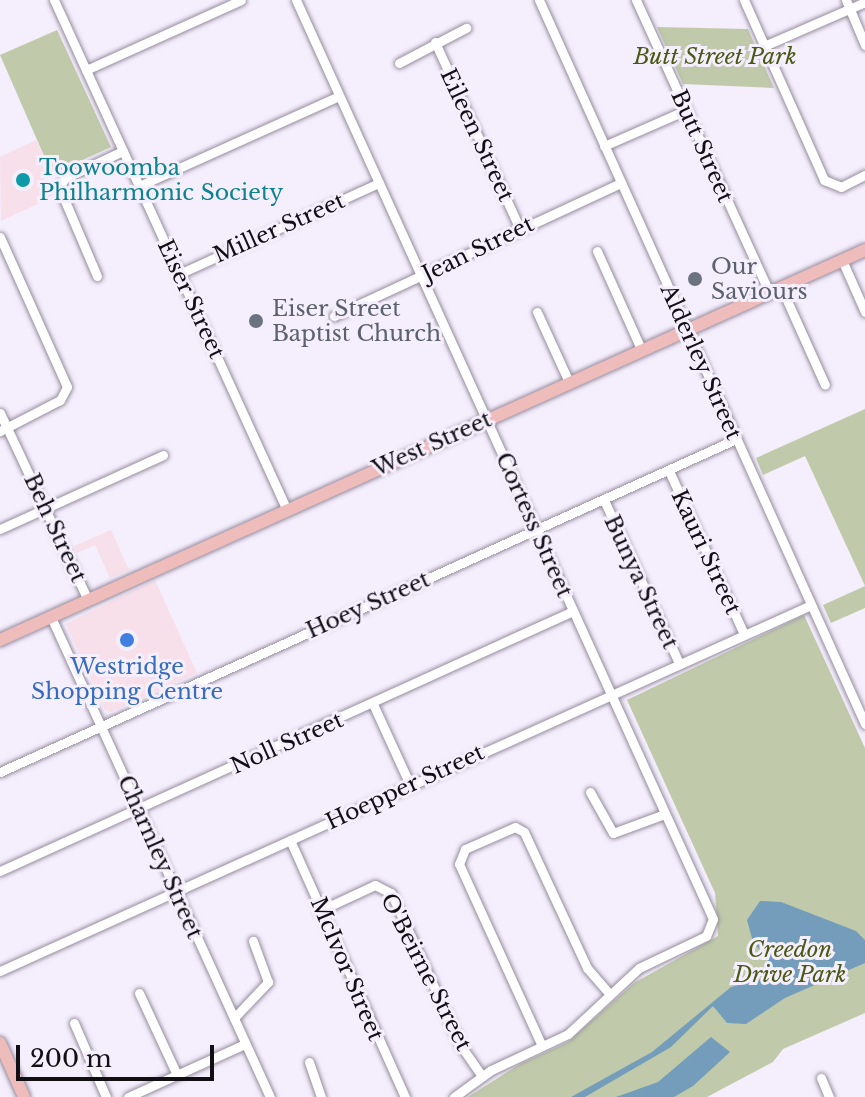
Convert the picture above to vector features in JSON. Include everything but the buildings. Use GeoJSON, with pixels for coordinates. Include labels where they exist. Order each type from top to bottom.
{"type":"FeatureCollection","features":[{"type":"Feature","properties":{"kind":"main road","name":"West Street"},"geometry":{"type":"LineString","coordinates":[[0,640],[865,250]]}},
{"type":"Feature","properties":{"kind":"main road"},"geometry":{"type":"LineString","coordinates":[[0,1043],[24,1097]]}},
{"type":"Feature","properties":{"kind":"street","name":"Eiser Street"},"geometry":{"type":"LineString","coordinates":[[54,0],[287,510]]}},
{"type":"Feature","properties":{"kind":"street"},"geometry":{"type":"LineString","coordinates":[[86,70],[241,0]]}},
{"type":"Feature","properties":{"kind":"street","name":"Cortess Street"},"geometry":{"type":"LineString","coordinates":[[296,0],[713,919],[706,936],[639,968],[610,994]]}},
{"type":"Feature","properties":{"kind":"street","name":"Alderley Street"},"geometry":{"type":"LineString","coordinates":[[539,0],[865,724]]}},
{"type":"Feature","properties":{"kind":"street","name":"Butt Street"},"geometry":{"type":"LineString","coordinates":[[636,0],[686,110],[825,385]]}},
{"type":"Feature","properties":{"kind":"street"},"geometry":{"type":"LineString","coordinates":[[744,0],[824,180],[834,187],[865,175]]}},
{"type":"Feature","properties":{"kind":"street"},"geometry":{"type":"LineString","coordinates":[[764,46],[848,4],[865,2]]}},
{"type":"Feature","properties":{"kind":"street"},"geometry":{"type":"LineString","coordinates":[[848,4],[865,45]]}},
{"type":"Feature","properties":{"kind":"street"},"geometry":{"type":"LineString","coordinates":[[399,63],[466,28]]}},
{"type":"Feature","properties":{"kind":"street","name":"Eileen Street"},"geometry":{"type":"LineString","coordinates":[[435,42],[520,229]]}},
{"type":"Feature","properties":{"kind":"street"},"geometry":{"type":"LineString","coordinates":[[139,186],[339,96]]}},
{"type":"Feature","properties":{"kind":"street"},"geometry":{"type":"LineString","coordinates":[[604,146],[686,110]]}},
{"type":"Feature","properties":{"kind":"street"},"geometry":{"type":"LineString","coordinates":[[97,276],[59,187],[65,178],[123,151]]}},
{"type":"Feature","properties":{"kind":"street","name":"Miller Street"},"geometry":{"type":"LineString","coordinates":[[179,274],[379,183]]}},
{"type":"Feature","properties":{"kind":"street","name":"Jean Street"},"geometry":{"type":"LineString","coordinates":[[334,316],[621,183]]}},
{"type":"Feature","properties":{"kind":"street"},"geometry":{"type":"LineString","coordinates":[[0,237],[65,381],[65,394],[4,428]]}},
{"type":"Feature","properties":{"kind":"street"},"geometry":{"type":"LineString","coordinates":[[597,251],[641,349]]}},
{"type":"Feature","properties":{"kind":"street"},"geometry":{"type":"LineString","coordinates":[[842,260],[865,312]]}},
{"type":"Feature","properties":{"kind":"street"},"geometry":{"type":"LineString","coordinates":[[537,312],[569,382]]}},
{"type":"Feature","properties":{"kind":"street","name":"Beh Street"},"geometry":{"type":"LineString","coordinates":[[0,413],[4,428],[46,508],[88,600]]}},
{"type":"Feature","properties":{"kind":"street","name":"Hoey Street"},"geometry":{"type":"LineString","coordinates":[[0,772],[736,439]]}},
{"type":"Feature","properties":{"kind":"street"},"geometry":{"type":"LineString","coordinates":[[0,529],[163,455]]}},
{"type":"Feature","properties":{"kind":"street","name":"Kauri Street"},"geometry":{"type":"LineString","coordinates":[[669,471],[744,634]]}},
{"type":"Feature","properties":{"kind":"street","name":"Bunya Street"},"geometry":{"type":"LineString","coordinates":[[604,500],[679,663]]}},
{"type":"Feature","properties":{"kind":"street","name":"Hoepper Street"},"geometry":{"type":"LineString","coordinates":[[0,971],[811,605]]}},
{"type":"Feature","properties":{"kind":"street","name":"Noll Street"},"geometry":{"type":"LineString","coordinates":[[0,871],[573,611]]}},
{"type":"Feature","properties":{"kind":"street","name":"Charnley Street"},"geometry":{"type":"LineString","coordinates":[[51,617],[270,1097]]}},
{"type":"Feature","properties":{"kind":"street"},"geometry":{"type":"LineString","coordinates":[[373,704],[410,785]]}},
{"type":"Feature","properties":{"kind":"street"},"geometry":{"type":"LineString","coordinates":[[590,792],[613,833],[665,814]]}},
{"type":"Feature","properties":{"kind":"street"},"geometry":{"type":"LineString","coordinates":[[454,1097],[482,1076],[568,1034],[610,994],[587,968],[524,832],[515,827],[465,849],[459,864],[542,1046]]}},
{"type":"Feature","properties":{"kind":"street","name":"McIvor Street"},"geometry":{"type":"LineString","coordinates":[[290,840],[319,911],[405,1097]]}},
{"type":"Feature","properties":{"kind":"street","name":"O'Beirne Street"},"geometry":{"type":"LineString","coordinates":[[319,911],[375,885],[391,893],[461,1046],[482,1076]]}},
{"type":"Feature","properties":{"kind":"street"},"geometry":{"type":"LineString","coordinates":[[234,1018],[268,982],[253,941]]}},
{"type":"Feature","properties":{"kind":"street"},"geometry":{"type":"LineString","coordinates":[[139,993],[177,1075]]}},
{"type":"Feature","properties":{"kind":"street"},"geometry":{"type":"LineString","coordinates":[[74,1023],[106,1097]]}},
{"type":"Feature","properties":{"kind":"street"},"geometry":{"type":"LineString","coordinates":[[128,1097],[245,1044]]}},
{"type":"Feature","properties":{"kind":"street"},"geometry":{"type":"LineString","coordinates":[[309,1062],[321,1097]]}},
{"type":"Feature","properties":{"kind":"street"},"geometry":{"type":"LineString","coordinates":[[821,1078],[829,1097]]}},
{"type":"Feature","properties":{"kind":"shaded area","name":"Toowoomba Philharmonic Society"},"geometry":{"type":"Polygon","coordinates":[[[36,140],[52,174],[44,178],[53,197],[1,221],[0,157],[36,140]]]}},
{"type":"Feature","properties":{"kind":"shaded area"},"geometry":{"type":"Polygon","coordinates":[[[111,530],[129,570],[110,578],[95,545],[77,553],[74,546],[111,530]]]}},
{"type":"Feature","properties":{"kind":"shaded area","name":"Westridge Shopping Centre"},"geometry":{"type":"Polygon","coordinates":[[[155,580],[197,673],[111,712],[105,710],[66,624],[155,580]]]}},
{"type":"Feature","properties":{"kind":"green space","name":"Butt Street Park"},"geometry":{"type":"Polygon","coordinates":[[[657,27],[748,29],[774,88],[683,84],[657,27]]]}},
{"type":"Feature","properties":{"kind":"green space"},"geometry":{"type":"Polygon","coordinates":[[[57,30],[111,147],[52,174],[0,55],[57,30]]]}},
{"type":"Feature","properties":{"kind":"green space"},"geometry":{"type":"Polygon","coordinates":[[[865,409],[865,586],[805,456],[763,475],[756,458],[865,409]]]}},
{"type":"Feature","properties":{"kind":"green space"},"geometry":{"type":"Polygon","coordinates":[[[865,586],[865,608],[831,623],[823,605],[865,586]]]}},
{"type":"Feature","properties":{"kind":"green space","name":"Creedon Drive Park"},"geometry":{"type":"Polygon","coordinates":[[[804,615],[865,748],[865,1013],[783,1049],[773,1062],[707,1097],[468,1097],[520,1064],[568,1042],[634,983],[718,936],[715,893],[627,700],[804,615]]]}},
{"type":"Feature","properties":{"kind":"water"},"geometry":{"type":"Polygon","coordinates":[[[760,901],[781,902],[856,931],[865,940],[865,963],[785,998],[746,1024],[727,1023],[713,1006],[671,1047],[585,1097],[571,1097],[652,1052],[731,987],[765,978],[768,959],[753,942],[747,920],[760,901]]]}},
{"type":"Feature","properties":{"kind":"water"},"geometry":{"type":"Polygon","coordinates":[[[711,1037],[730,1052],[693,1086],[674,1097],[616,1097],[658,1082],[711,1037]]]}},
{"type":"Feature","properties":{"kind":"place","name":"Toowoomba Philharmonic Society"},"geometry":{"type":"Point","coordinates":[23,180]}},
{"type":"Feature","properties":{"kind":"place","name":"Our Saviours"},"geometry":{"type":"Point","coordinates":[695,279]}},
{"type":"Feature","properties":{"kind":"place","name":"Eiser Street Baptist Church"},"geometry":{"type":"Point","coordinates":[256,321]}},
{"type":"Feature","properties":{"kind":"place","name":"Westridge Shopping Centre"},"geometry":{"type":"Point","coordinates":[127,640]}}]}
